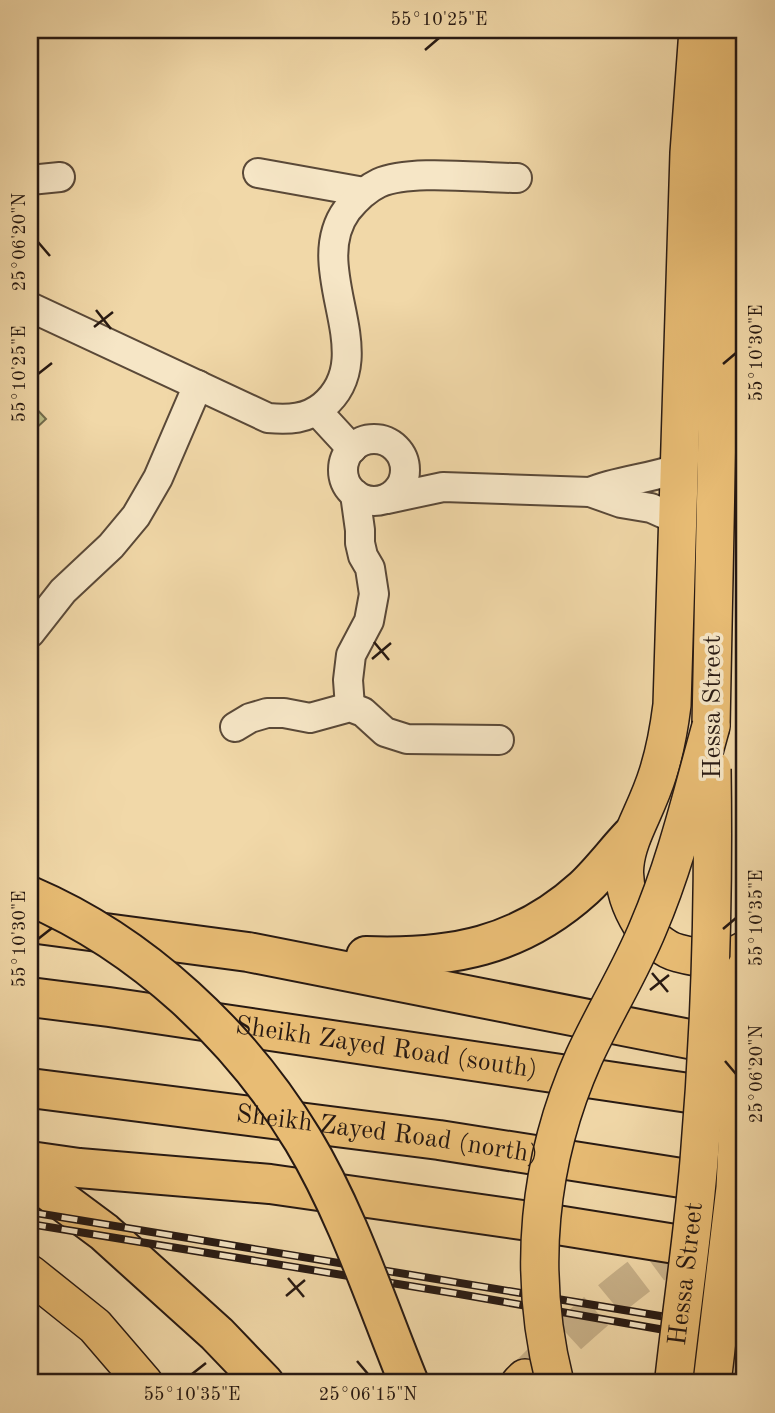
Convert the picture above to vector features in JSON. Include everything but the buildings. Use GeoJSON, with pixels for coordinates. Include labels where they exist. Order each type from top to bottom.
{"type":"FeatureCollection","features":[{"type":"Feature","properties":{"kind":"highway"},"geometry":{"type":"LineString","coordinates":[[248,952],[409,958],[486,946],[522,931],[555,911],[585,887],[631,836]]}},
{"type":"Feature","properties":{"kind":"highway"},"geometry":{"type":"LineString","coordinates":[[30,895],[71,916],[139,960],[202,1013],[257,1073],[303,1140],[322,1177],[355,1249],[409,1383]]}},
{"type":"Feature","properties":{"kind":"highway"},"geometry":{"type":"LineString","coordinates":[[30,923],[248,952],[745,1051]]}},
{"type":"Feature","properties":{"kind":"highway","name":"Sheikh Zayed Road (south)"},"geometry":{"type":"LineString","coordinates":[[30,997],[745,1101]]}},
{"type":"Feature","properties":{"kind":"highway","name":"Sheikh Zayed Road (north)"},"geometry":{"type":"LineString","coordinates":[[30,1088],[439,1140],[745,1188]]}},
{"type":"Feature","properties":{"kind":"highway"},"geometry":{"type":"LineString","coordinates":[[30,1161],[79,1168],[270,1184],[557,1224],[745,1256]]}},
{"type":"Feature","properties":{"kind":"highway"},"geometry":{"type":"LineString","coordinates":[[30,1177],[104,1232],[217,1334],[264,1383]]}},
{"type":"Feature","properties":{"kind":"main road"},"geometry":{"type":"LineString","coordinates":[[698,30],[689,153],[672,705],[667,741],[657,776],[631,836],[624,870],[628,903],[646,932],[673,952],[705,960],[738,954],[745,950]]}},
{"type":"Feature","properties":{"kind":"main road","name":"Hessa Street"},"geometry":{"type":"LineString","coordinates":[[673,1380],[699,1164],[712,901],[711,726],[725,30]]}},
{"type":"Feature","properties":{"kind":"main road"},"geometry":{"type":"LineString","coordinates":[[533,1382],[542,1320],[539,1242],[548,1165],[558,1127],[575,1079],[634,961],[663,892],[711,726]]}},
{"type":"Feature","properties":{"kind":"main road","name":"Hessa Street"},"geometry":{"type":"LineString","coordinates":[[712,1383],[735,1188],[745,969]]}},
{"type":"Feature","properties":{"kind":"main road"},"geometry":{"type":"LineString","coordinates":[[30,1274],[95,1326],[144,1383]]}},
{"type":"Feature","properties":{"kind":"street"},"geometry":{"type":"LineString","coordinates":[[258,173],[364,192]]}},
{"type":"Feature","properties":{"kind":"street"},"geometry":{"type":"LineString","coordinates":[[30,307],[268,418],[285,420],[302,417],[317,411],[330,400],[340,386],[345,370],[346,339],[334,278],[332,246],[343,216],[364,192],[385,181],[408,176],[517,178]]}},
{"type":"Feature","properties":{"kind":"street"},"geometry":{"type":"LineString","coordinates":[[30,180],[60,177]]}},
{"type":"Feature","properties":{"kind":"street"},"geometry":{"type":"LineString","coordinates":[[30,633],[63,591],[111,546],[136,516],[158,478],[198,385]]}},
{"type":"Feature","properties":{"kind":"street"},"geometry":{"type":"LineString","coordinates":[[317,411],[352,449]]}},
{"type":"Feature","properties":{"kind":"street"},"geometry":{"type":"LineString","coordinates":[[443,487],[428,480],[403,459],[393,445],[384,441],[367,440],[352,449],[346,457],[344,477],[374,498],[443,487],[590,492],[621,503],[651,508],[678,520]]}},
{"type":"Feature","properties":{"kind":"street"},"geometry":{"type":"LineString","coordinates":[[350,708],[351,655],[369,621],[374,594],[370,568],[360,543],[360,530],[374,498],[399,489],[405,474],[403,459]]}},
{"type":"Feature","properties":{"kind":"street"},"geometry":{"type":"LineString","coordinates":[[590,492],[620,481],[651,477],[679,468]]}},
{"type":"Feature","properties":{"kind":"street"},"geometry":{"type":"LineString","coordinates":[[235,727],[250,718],[267,713],[310,718],[350,708],[363,712],[376,725],[395,736],[499,740]]}},
{"type":"Feature","properties":{"kind":"green space"},"geometry":{"type":"Polygon","coordinates":[[[30,402],[46,419],[30,434],[30,402]]]}},
{"type":"Feature","properties":{"kind":"tunnel"},"geometry":{"type":"LineString","coordinates":[[529,1374],[579,1326],[631,1282],[686,1242],[745,1206]]}},
{"type":"Feature","properties":{"kind":"railway"},"geometry":{"type":"LineString","coordinates":[[30,1212],[745,1330]]}},
{"type":"Feature","properties":{"kind":"railway"},"geometry":{"type":"LineString","coordinates":[[30,1224],[745,1344]]}}]}
